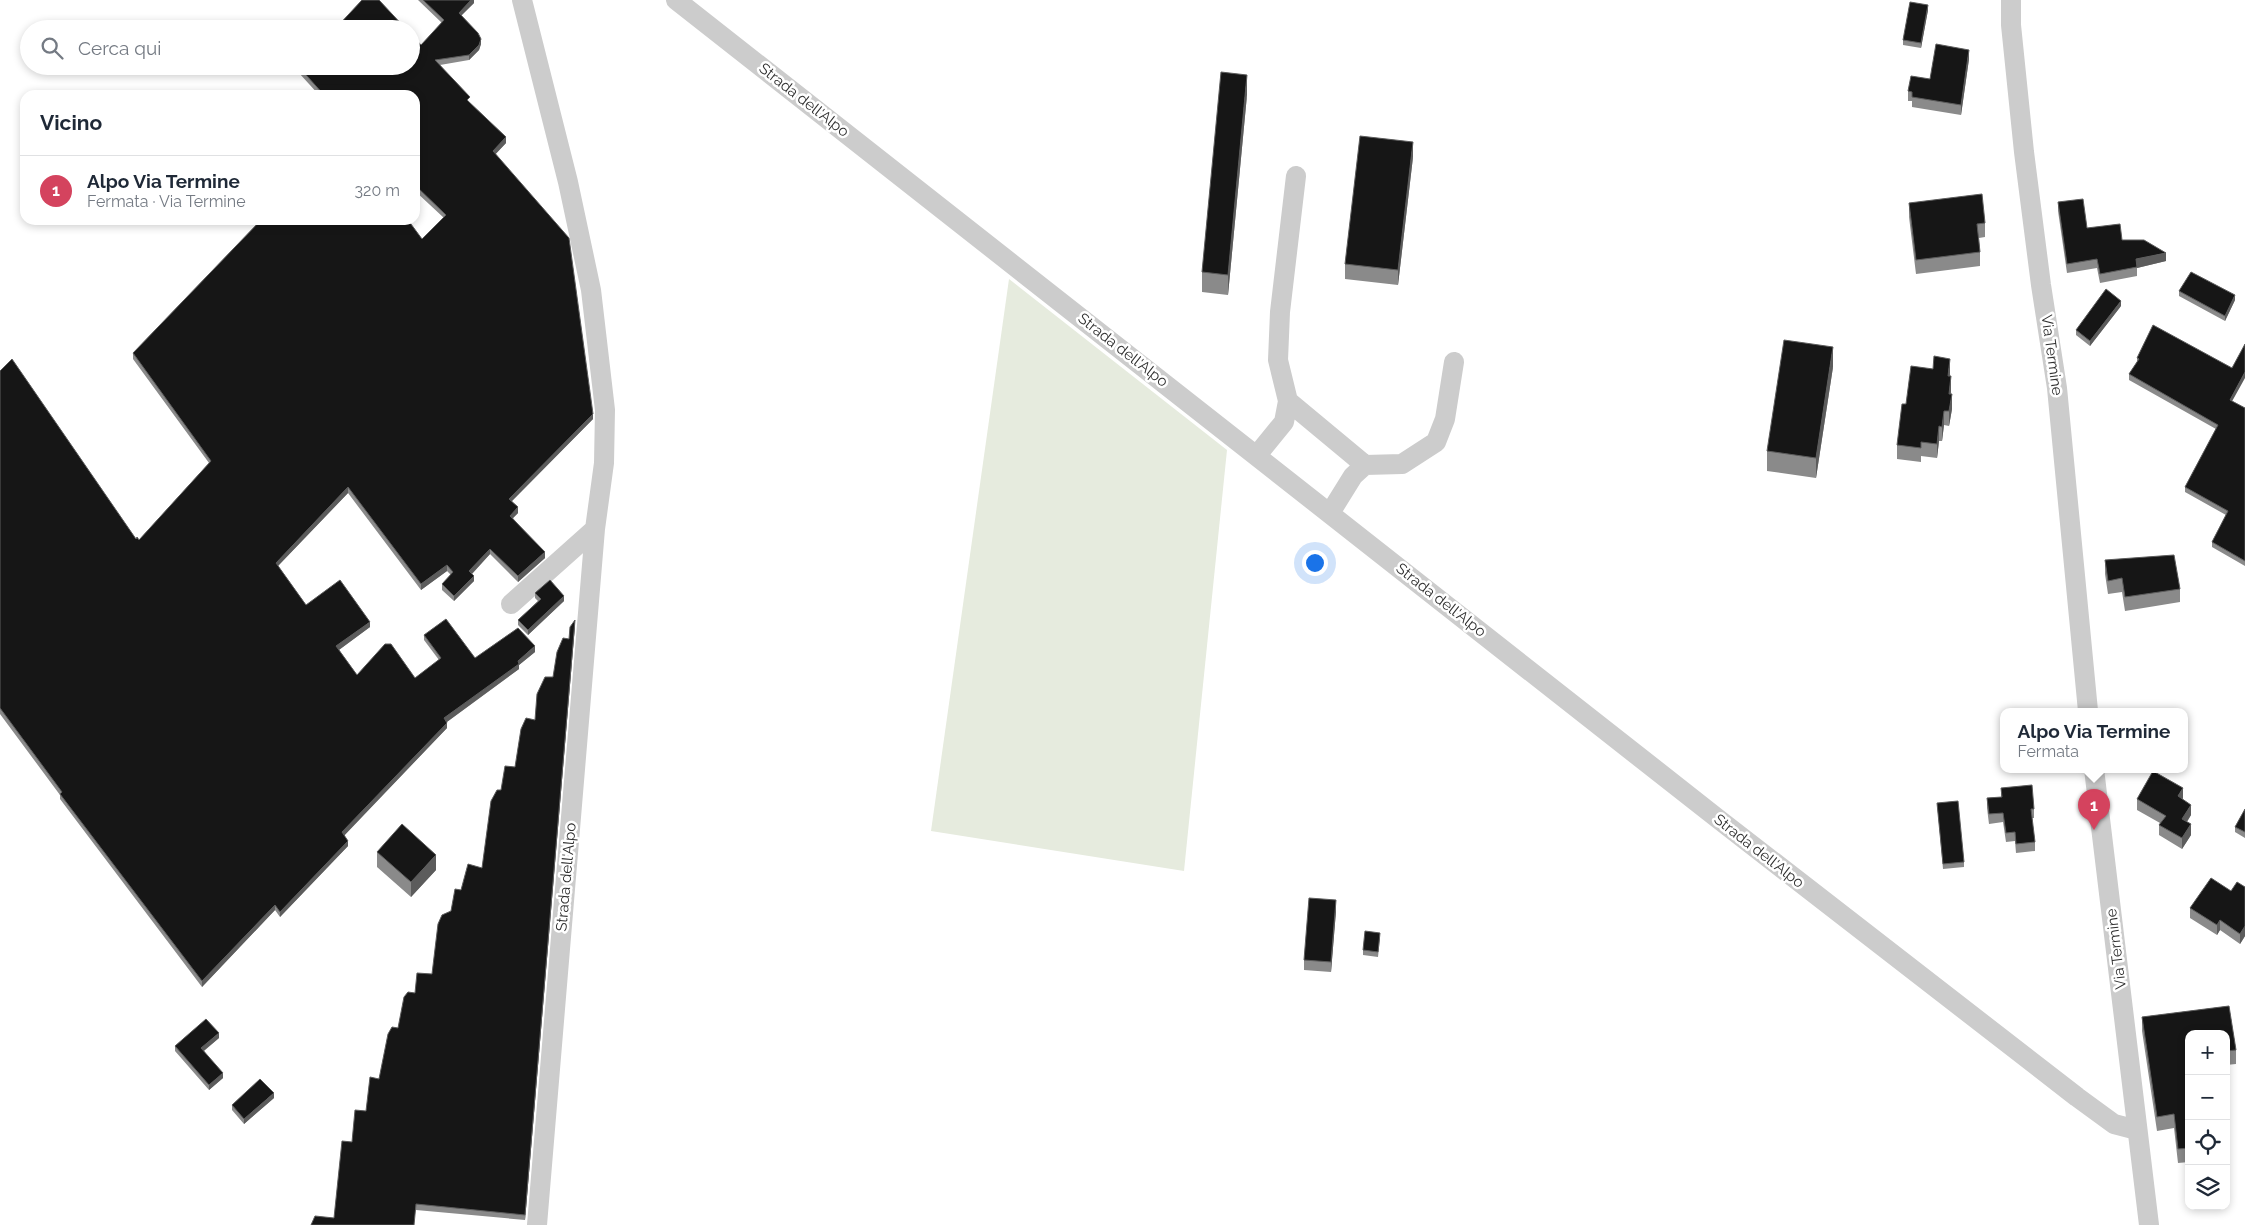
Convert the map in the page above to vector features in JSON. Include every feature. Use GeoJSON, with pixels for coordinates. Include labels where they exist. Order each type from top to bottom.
{"type":"FeatureCollection","features":[{"type":"Feature","properties":{"kind":"street","name":"Strada dell'Alpo"},"geometry":{"type":"LineString","coordinates":[[522,0],[568,182],[591,290],[605,410],[604,463],[595,529],[537,1225]]}},
{"type":"Feature","properties":{"kind":"street","name":"Strada dell'Alpo"},"geometry":{"type":"LineString","coordinates":[[676,0],[1717,818],[2069,1091],[2114,1124],[2137,1130]]}},
{"type":"Feature","properties":{"kind":"street","name":"Via Termine"},"geometry":{"type":"LineString","coordinates":[[2011,0],[2011,25],[2024,152],[2041,285],[2057,388],[2088,708]]}},
{"type":"Feature","properties":{"kind":"street"},"geometry":{"type":"LineString","coordinates":[[1257,455],[1284,422],[1288,401],[1278,360],[1280,312],[1296,176]]}},
{"type":"Feature","properties":{"kind":"street"},"geometry":{"type":"LineString","coordinates":[[1330,513],[1353,476],[1365,465],[1402,464],[1436,442],[1445,419],[1454,362]]}},
{"type":"Feature","properties":{"kind":"street"},"geometry":{"type":"LineString","coordinates":[[1288,401],[1365,465]]}},
{"type":"Feature","properties":{"kind":"street"},"geometry":{"type":"LineString","coordinates":[[512,604],[595,529]]}},
{"type":"Feature","properties":{"kind":"street","name":"Via Termine"},"geometry":{"type":"LineString","coordinates":[[2094,773],[2137,1130]]}},
{"type":"Feature","properties":{"kind":"street"},"geometry":{"type":"LineString","coordinates":[[2137,1130],[2149,1225]]}},
{"type":"Feature","properties":{"kind":"shaded area"},"geometry":{"type":"Polygon","coordinates":[[[1009,279],[1227,450],[1184,871],[931,831],[1009,279]]]}},
{"type":"Feature","properties":{"kind":"building"},"geometry":{"type":"Polygon","coordinates":[[[362,0],[379,0],[398,20],[343,20],[362,0]]]}},
{"type":"Feature","properties":{"kind":"building"},"geometry":{"type":"Polygon","coordinates":[[[423,0],[471,0],[459,13],[478,33],[481,39],[479,45],[469,55],[435,60],[470,97],[467,100],[506,137],[493,151],[569,238],[593,414],[509,499],[518,507],[510,516],[545,552],[518,576],[490,549],[469,571],[474,576],[454,596],[442,584],[453,572],[447,565],[421,584],[348,487],[276,563],[306,605],[340,580],[370,622],[336,646],[357,675],[385,644],[391,644],[415,678],[441,658],[424,635],[446,619],[475,658],[518,628],[535,646],[518,661],[519,664],[444,718],[447,723],[342,832],[348,841],[280,912],[275,905],[202,981],[60,794],[62,792],[0,708],[0,371],[12,359],[136,539],[137,537],[139,540],[211,461],[133,353],[256,225],[412,225],[422,239],[446,215],[420,190],[420,90],[320,90],[306,75],[420,75],[420,44],[444,20],[423,0]]]}},
{"type":"Feature","properties":{"kind":"building"},"geometry":{"type":"Polygon","coordinates":[[[1910,2],[1928,5],[1921,43],[1903,40],[1910,2]]]}},
{"type":"Feature","properties":{"kind":"building"},"geometry":{"type":"Polygon","coordinates":[[[1936,44],[1969,50],[1961,105],[1912,97],[1912,92],[1908,91],[1911,76],[1930,79],[1936,44]]]}},
{"type":"Feature","properties":{"kind":"building"},"geometry":{"type":"Polygon","coordinates":[[[1221,72],[1247,75],[1228,275],[1202,272],[1221,72]]]}},
{"type":"Feature","properties":{"kind":"building"},"geometry":{"type":"Polygon","coordinates":[[[1360,136],[1413,142],[1398,270],[1345,264],[1360,136]]]}},
{"type":"Feature","properties":{"kind":"building"},"geometry":{"type":"Polygon","coordinates":[[[1982,194],[1985,223],[1977,224],[1980,252],[1916,260],[1909,203],[1982,194]]]}},
{"type":"Feature","properties":{"kind":"building"},"geometry":{"type":"Polygon","coordinates":[[[2083,199],[2087,228],[2120,224],[2122,240],[2144,240],[2166,253],[2136,259],[2137,267],[2100,274],[2097,259],[2067,264],[2058,202],[2083,199]]]}},
{"type":"Feature","properties":{"kind":"building"},"geometry":{"type":"Polygon","coordinates":[[[2191,272],[2235,295],[2225,316],[2179,291],[2191,272]]]}},
{"type":"Feature","properties":{"kind":"building"},"geometry":{"type":"Polygon","coordinates":[[[2106,289],[2121,301],[2090,341],[2076,330],[2106,289]]]}},
{"type":"Feature","properties":{"kind":"building"},"geometry":{"type":"Polygon","coordinates":[[[2153,325],[2232,368],[2245,344],[2245,372],[2230,400],[2245,408],[2245,561],[2212,542],[2228,511],[2185,487],[2218,425],[2129,374],[2139,359],[2137,358],[2153,325]]]}},
{"type":"Feature","properties":{"kind":"building"},"geometry":{"type":"Polygon","coordinates":[[[1784,340],[1833,347],[1816,458],[1767,451],[1784,340]]]}},
{"type":"Feature","properties":{"kind":"building"},"geometry":{"type":"Polygon","coordinates":[[[1934,356],[1950,359],[1948,376],[1951,376],[1949,394],[1952,394],[1949,411],[1944,411],[1942,427],[1939,426],[1937,444],[1921,442],[1921,448],[1897,445],[1902,404],[1906,404],[1911,366],[1933,369],[1934,356]]]}},
{"type":"Feature","properties":{"kind":"building"},"geometry":{"type":"Polygon","coordinates":[[[2174,555],[2180,589],[2125,597],[2122,578],[2108,581],[2105,560],[2174,555]]]}},
{"type":"Feature","properties":{"kind":"building"},"geometry":{"type":"Polygon","coordinates":[[[550,580],[564,596],[528,630],[518,620],[541,599],[535,593],[550,580]]]}},
{"type":"Feature","properties":{"kind":"building"},"geometry":{"type":"Polygon","coordinates":[[[575,620],[525,1215],[416,1204],[414,1225],[311,1225],[315,1216],[334,1218],[342,1141],[352,1142],[355,1110],[366,1111],[370,1077],[379,1079],[388,1034],[392,1027],[398,1028],[404,997],[408,992],[415,993],[417,973],[432,974],[438,924],[442,915],[451,911],[455,889],[461,890],[468,864],[482,868],[491,801],[497,790],[501,790],[505,766],[515,767],[521,729],[526,718],[535,720],[537,694],[545,677],[553,677],[557,652],[563,638],[569,639],[570,627],[575,620]]]}},
{"type":"Feature","properties":{"kind":"building"},"geometry":{"type":"Polygon","coordinates":[[[2152,773],[2157,773],[2183,788],[2178,796],[2191,805],[2182,819],[2191,824],[2182,838],[2159,825],[2166,816],[2137,799],[2152,773]]]}},
{"type":"Feature","properties":{"kind":"building"},"geometry":{"type":"Polygon","coordinates":[[[2032,785],[2034,809],[2031,809],[2035,842],[2016,844],[2015,832],[2006,833],[2003,813],[1989,814],[1987,798],[2002,797],[2001,788],[2032,785]]]}},
{"type":"Feature","properties":{"kind":"building"},"geometry":{"type":"Polygon","coordinates":[[[1958,801],[1964,862],[1943,864],[1937,803],[1958,801]]]}},
{"type":"Feature","properties":{"kind":"building"},"geometry":{"type":"Polygon","coordinates":[[[2245,809],[2245,832],[2235,827],[2245,809]]]}},
{"type":"Feature","properties":{"kind":"building"},"geometry":{"type":"Polygon","coordinates":[[[402,824],[436,855],[411,882],[377,852],[402,824]]]}},
{"type":"Feature","properties":{"kind":"building"},"geometry":{"type":"Polygon","coordinates":[[[2211,878],[2231,891],[2237,882],[2245,887],[2245,926],[2240,934],[2220,920],[2217,925],[2190,908],[2211,878]]]}},
{"type":"Feature","properties":{"kind":"building"},"geometry":{"type":"Polygon","coordinates":[[[1309,898],[1336,900],[1331,962],[1304,960],[1309,898]]]}},
{"type":"Feature","properties":{"kind":"building"},"geometry":{"type":"Polygon","coordinates":[[[1365,931],[1380,933],[1378,952],[1363,950],[1365,931]]]}},
{"type":"Feature","properties":{"kind":"building"},"geometry":{"type":"Polygon","coordinates":[[[2229,1006],[2236,1050],[2230,1051],[2230,1030],[2185,1030],[2185,1148],[2178,1149],[2174,1114],[2157,1117],[2142,1017],[2229,1006]]]}},
{"type":"Feature","properties":{"kind":"building"},"geometry":{"type":"Polygon","coordinates":[[[206,1019],[219,1033],[201,1048],[223,1073],[209,1085],[175,1046],[206,1019]]]}},
{"type":"Feature","properties":{"kind":"building"},"geometry":{"type":"Polygon","coordinates":[[[260,1079],[274,1093],[244,1119],[232,1105],[260,1079]]]}},
{"type":"Feature","properties":{"kind":"place","name":"Alpo Via Termine"},"geometry":{"type":"Point","coordinates":[2094,830]}}]}
